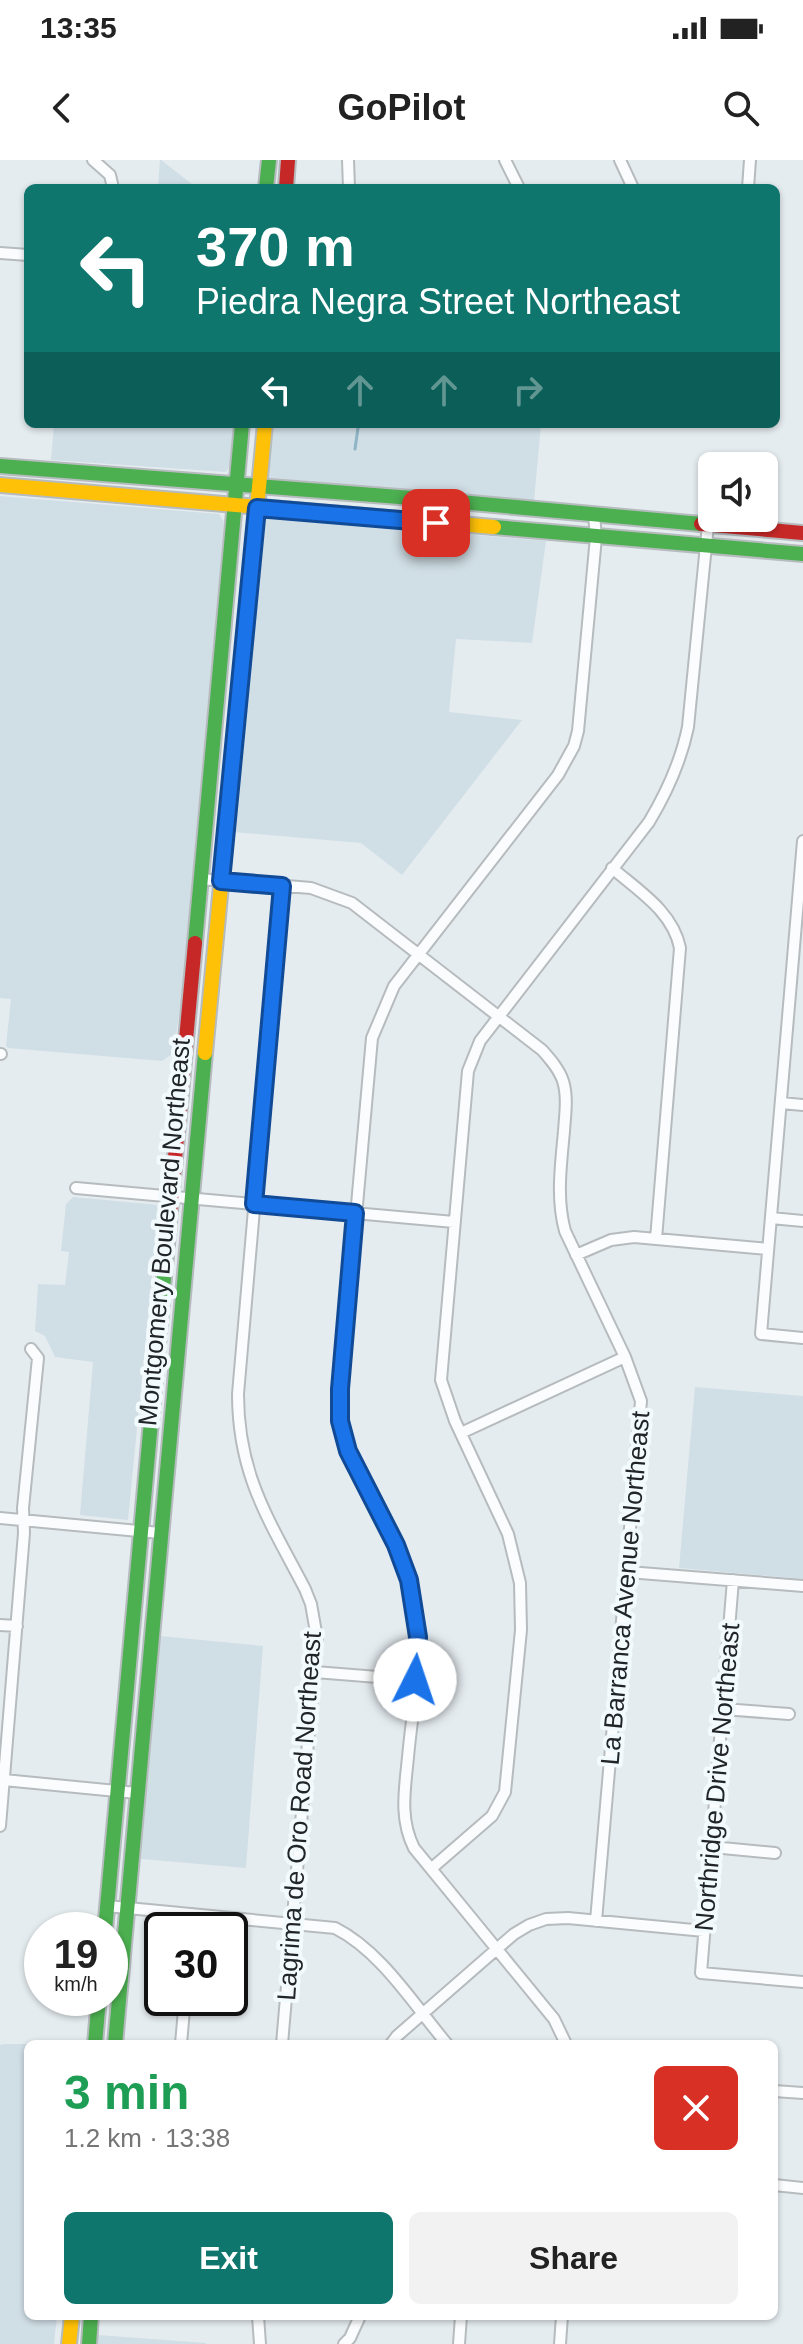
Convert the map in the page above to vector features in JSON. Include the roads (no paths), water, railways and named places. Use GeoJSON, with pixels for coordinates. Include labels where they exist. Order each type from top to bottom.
{"type":"FeatureCollection","features":[{"type":"Feature","properties":{"kind":"main road"},"geometry":{"type":"LineString","coordinates":[[266,184],[269,160]]}},
{"type":"Feature","properties":{"kind":"main road"},"geometry":{"type":"LineString","coordinates":[[286,184],[288,160]]}},
{"type":"Feature","properties":{"kind":"main road","name":"Montgomery Boulevard Northeast"},"geometry":{"type":"LineString","coordinates":[[106,1912],[242,428]]}},
{"type":"Feature","properties":{"kind":"main road","name":"Montgomery Boulevard Northeast"},"geometry":{"type":"LineString","coordinates":[[115,2040],[265,428]]}},
{"type":"Feature","properties":{"kind":"main road"},"geometry":{"type":"LineString","coordinates":[[0,466],[698,524]]}},
{"type":"Feature","properties":{"kind":"main road"},"geometry":{"type":"LineString","coordinates":[[0,485],[803,554]]}},
{"type":"Feature","properties":{"kind":"main road"},"geometry":{"type":"LineString","coordinates":[[778,531],[803,533]]}},
{"type":"Feature","properties":{"kind":"main road"},"geometry":{"type":"LineString","coordinates":[[95,2040],[97,2016]]}},
{"type":"Feature","properties":{"kind":"main road"},"geometry":{"type":"LineString","coordinates":[[69,2344],[72,2320]]}},
{"type":"Feature","properties":{"kind":"main road"},"geometry":{"type":"LineString","coordinates":[[89,2344],[91,2320]]}},
{"type":"Feature","properties":{"kind":"street"},"geometry":{"type":"LineString","coordinates":[[93,160],[110,175],[112,184]]}},
{"type":"Feature","properties":{"kind":"street"},"geometry":{"type":"LineString","coordinates":[[348,160],[349,184]]}},
{"type":"Feature","properties":{"kind":"street"},"geometry":{"type":"LineString","coordinates":[[505,160],[517,184]]}},
{"type":"Feature","properties":{"kind":"street"},"geometry":{"type":"LineString","coordinates":[[620,160],[631,184]]}},
{"type":"Feature","properties":{"kind":"street"},"geometry":{"type":"LineString","coordinates":[[748,184],[750,160]]}},
{"type":"Feature","properties":{"kind":"street"},"geometry":{"type":"LineString","coordinates":[[0,253],[24,255]]}},
{"type":"Feature","properties":{"kind":"street"},"geometry":{"type":"LineString","coordinates":[[564,2040],[554,2019],[414,1848],[406,1832],[404,1818],[418,1637],[409,1580],[396,1545],[348,1451],[340,1421],[340,1389],[372,1038],[394,986],[558,775],[574,746],[581,711],[596,537],[594,515]]}},
{"type":"Feature","properties":{"kind":"street"},"geometry":{"type":"LineString","coordinates":[[432,1868],[492,1816],[505,1792],[521,1630],[516,1558],[445,1396],[441,1380],[468,1071],[480,1041],[658,806],[683,751],[692,704],[707,532]]}},
{"type":"Feature","properties":{"kind":"street"},"geometry":{"type":"LineString","coordinates":[[803,841],[761,1334],[803,1338]]}},
{"type":"Feature","properties":{"kind":"street"},"geometry":{"type":"LineString","coordinates":[[612,868],[669,919],[680,948],[656,1239]]}},
{"type":"Feature","properties":{"kind":"street","name":"La Barranca Avenue Northeast"},"geometry":{"type":"LineString","coordinates":[[200,879],[311,888],[352,903],[542,1050],[554,1062],[563,1082],[566,1107],[559,1199],[565,1231],[625,1357],[641,1401],[596,1921]]}},
{"type":"Feature","properties":{"kind":"street","name":"Lagrima de Oro Road Northeast"},"geometry":{"type":"LineString","coordinates":[[282,886],[238,1394],[244,1460],[257,1494],[311,1604],[317,1638],[282,2040]]}},
{"type":"Feature","properties":{"kind":"street"},"geometry":{"type":"LineString","coordinates":[[781,1103],[803,1105]]}},
{"type":"Feature","properties":{"kind":"street"},"geometry":{"type":"LineString","coordinates":[[76,1188],[454,1222]]}},
{"type":"Feature","properties":{"kind":"street"},"geometry":{"type":"LineString","coordinates":[[771,1218],[803,1221]]}},
{"type":"Feature","properties":{"kind":"street"},"geometry":{"type":"LineString","coordinates":[[576,1255],[622,1238],[768,1249]]}},
{"type":"Feature","properties":{"kind":"street"},"geometry":{"type":"LineString","coordinates":[[0,1826],[4,1728],[17,1626],[23,1508],[38,1358],[31,1349]]}},
{"type":"Feature","properties":{"kind":"street"},"geometry":{"type":"LineString","coordinates":[[461,1433],[625,1357]]}},
{"type":"Feature","properties":{"kind":"street"},"geometry":{"type":"LineString","coordinates":[[0,1518],[160,1533]]}},
{"type":"Feature","properties":{"kind":"street"},"geometry":{"type":"LineString","coordinates":[[628,1572],[803,1586]]}},
{"type":"Feature","properties":{"kind":"street","name":"Northridge Drive Northeast"},"geometry":{"type":"LineString","coordinates":[[733,1580],[701,1973],[803,1982]]}},
{"type":"Feature","properties":{"kind":"street"},"geometry":{"type":"LineString","coordinates":[[0,1625],[17,1626]]}},
{"type":"Feature","properties":{"kind":"street"},"geometry":{"type":"LineString","coordinates":[[315,1672],[415,1680]]}},
{"type":"Feature","properties":{"kind":"street"},"geometry":{"type":"LineString","coordinates":[[723,1709],[789,1714]]}},
{"type":"Feature","properties":{"kind":"street"},"geometry":{"type":"LineString","coordinates":[[4,1780],[137,1793]]}},
{"type":"Feature","properties":{"kind":"street"},"geometry":{"type":"LineString","coordinates":[[712,1847],[775,1853]]}},
{"type":"Feature","properties":{"kind":"street"},"geometry":{"type":"LineString","coordinates":[[107,1906],[170,1912]]}},
{"type":"Feature","properties":{"kind":"street"},"geometry":{"type":"LineString","coordinates":[[248,1919],[335,1928],[350,1936],[372,1954],[444,2040]]}},
{"type":"Feature","properties":{"kind":"street"},"geometry":{"type":"LineString","coordinates":[[395,2040],[498,1948],[529,1925],[546,1919],[704,1931]]}},
{"type":"Feature","properties":{"kind":"street"},"geometry":{"type":"LineString","coordinates":[[181,2040],[183,2016]]}},
{"type":"Feature","properties":{"kind":"street"},"geometry":{"type":"LineString","coordinates":[[778,2091],[803,2093]]}},
{"type":"Feature","properties":{"kind":"street"},"geometry":{"type":"LineString","coordinates":[[778,2185],[803,2188]]}},
{"type":"Feature","properties":{"kind":"street"},"geometry":{"type":"LineString","coordinates":[[258,2320],[260,2344]]}},
{"type":"Feature","properties":{"kind":"street"},"geometry":{"type":"LineString","coordinates":[[344,2344],[358,2320]]}},
{"type":"Feature","properties":{"kind":"street"},"geometry":{"type":"LineString","coordinates":[[459,2344],[461,2320]]}},
{"type":"Feature","properties":{"kind":"street"},"geometry":{"type":"LineString","coordinates":[[560,2344],[562,2320]]}},
{"type":"Feature","properties":{"kind":"waterway"},"geometry":{"type":"LineString","coordinates":[[355,449],[358,428]]}}]}
